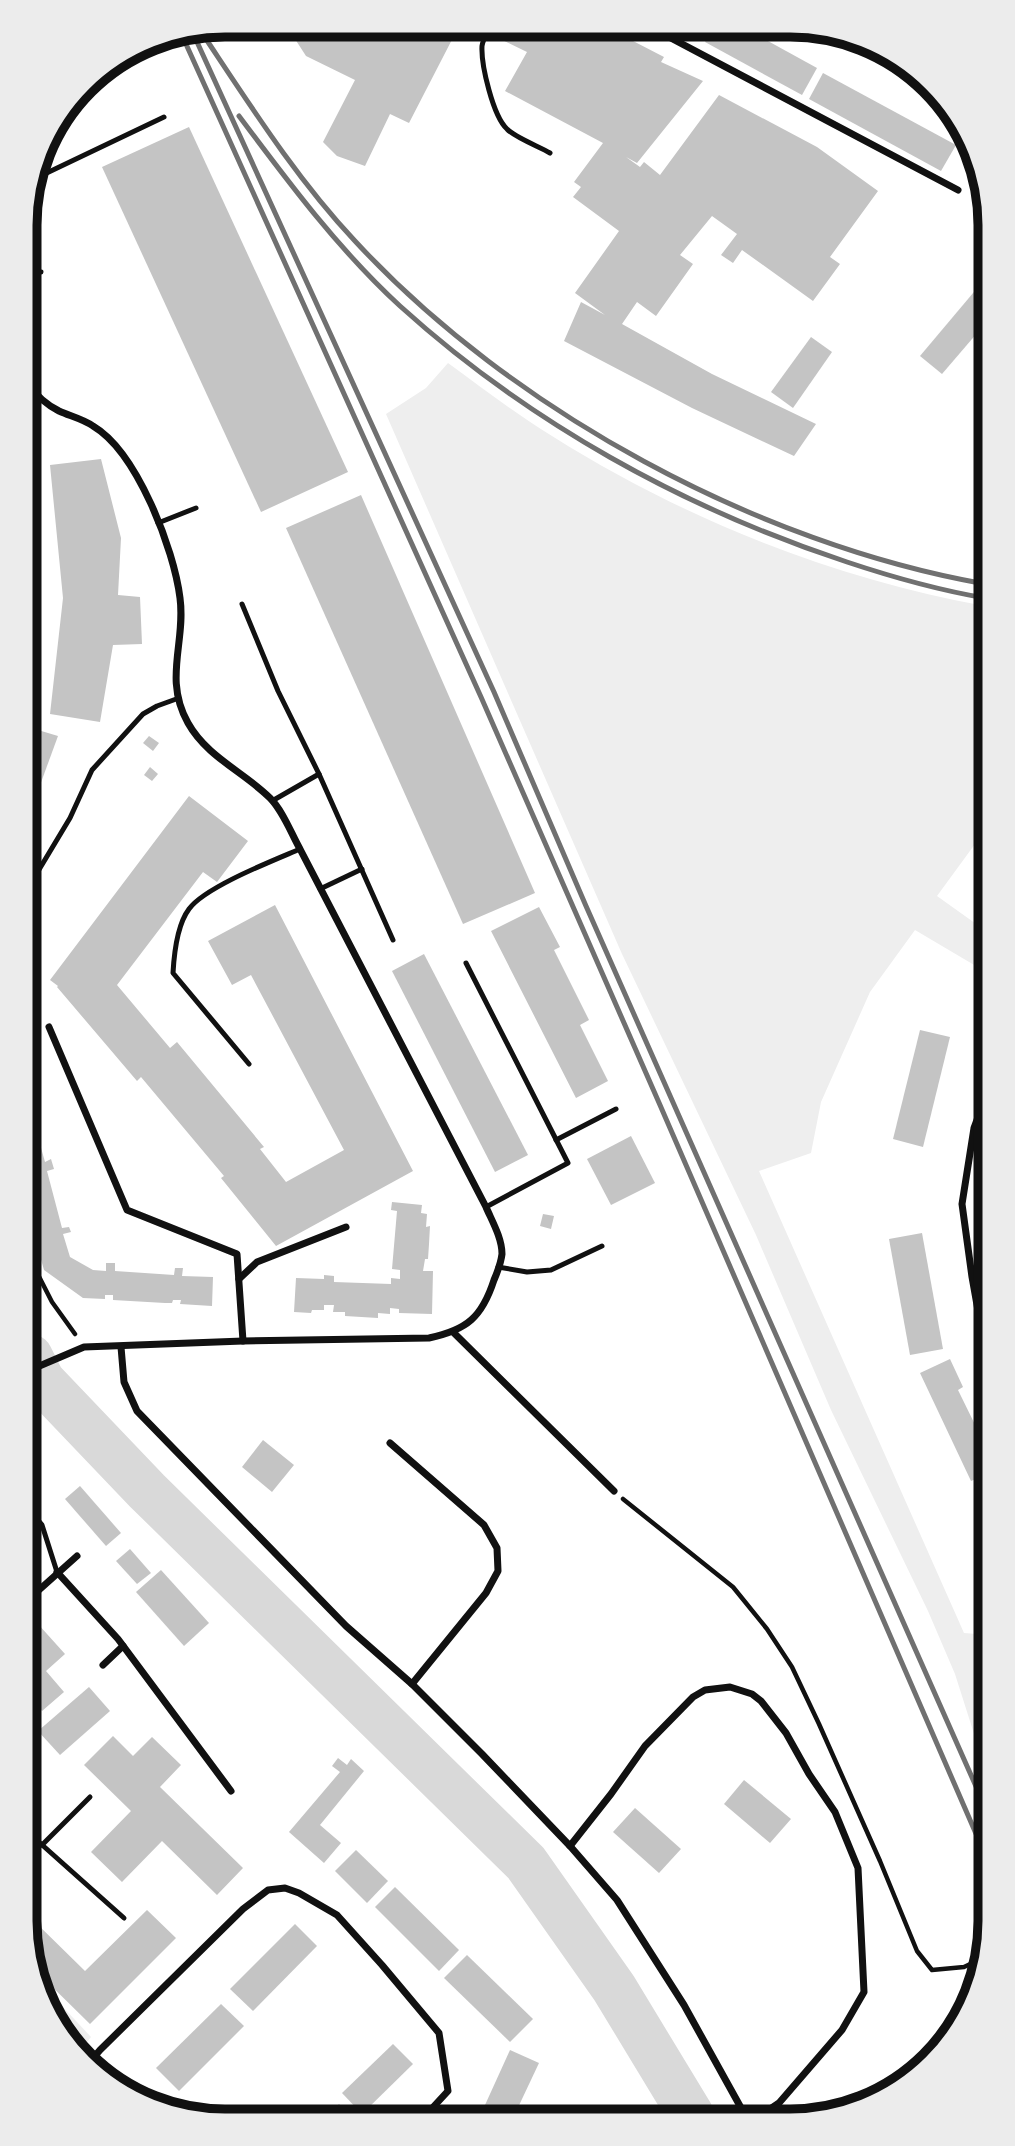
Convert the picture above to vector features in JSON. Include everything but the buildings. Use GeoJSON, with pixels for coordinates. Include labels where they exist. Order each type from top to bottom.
{"type":"FeatureCollection","features":[{"type":"Feature","properties":{"kind":"street"},"geometry":{"type":"LineString","coordinates":[[669,37],[958,190]]}},
{"type":"Feature","properties":{"kind":"street"},"geometry":{"type":"LineString","coordinates":[[37,394],[57,410],[94,426],[134,470],[173,561],[181,607],[176,687],[188,723],[199,740],[220,760],[252,782],[272,801],[300,849],[485,1208],[496,1231],[502,1253],[489,1295],[474,1318],[453,1333],[429,1338],[84,1347],[37,1367]]}},
{"type":"Feature","properties":{"kind":"street"},"geometry":{"type":"LineString","coordinates":[[49,1027],[127,1210],[237,1254],[243,1341]]}},
{"type":"Feature","properties":{"kind":"street"},"geometry":{"type":"LineString","coordinates":[[978,1119],[962,1204],[978,1307]]}},
{"type":"Feature","properties":{"kind":"street"},"geometry":{"type":"LineString","coordinates":[[239,1279],[257,1262],[346,1227]]}},
{"type":"Feature","properties":{"kind":"street"},"geometry":{"type":"LineString","coordinates":[[453,1333],[614,1491]]}},
{"type":"Feature","properties":{"kind":"street"},"geometry":{"type":"LineString","coordinates":[[121,1347],[124,1382],[137,1411],[346,1626],[412,1684],[482,1754],[570,1846],[617,1900],[684,2005],[742,2109]]}},
{"type":"Feature","properties":{"kind":"street"},"geometry":{"type":"LineString","coordinates":[[390,1443],[484,1525],[497,1548],[498,1571],[486,1593],[412,1684]]}},
{"type":"Feature","properties":{"kind":"street"},"geometry":{"type":"LineString","coordinates":[[37,1591],[77,1556]]}},
{"type":"Feature","properties":{"kind":"street"},"geometry":{"type":"LineString","coordinates":[[57,1572],[123,1646],[231,1791]]}},
{"type":"Feature","properties":{"kind":"street"},"geometry":{"type":"LineString","coordinates":[[103,1665],[123,1646]]}},
{"type":"Feature","properties":{"kind":"street"},"geometry":{"type":"LineString","coordinates":[[570,1846],[645,1746],[693,1697],[705,1690],[730,1687],[752,1694],[786,1732],[809,1774],[835,1812],[858,1868],[864,1992],[842,2030],[779,2103],[770,2109]]}},
{"type":"Feature","properties":{"kind":"street"},"geometry":{"type":"LineString","coordinates":[[95,2056],[250,1903],[268,1890],[285,1888],[337,1915],[439,2033],[449,2091],[432,2109]]}},
{"type":"Feature","properties":{"kind":"lane"},"geometry":{"type":"LineString","coordinates":[[485,37],[482,43],[482,64],[487,86],[506,129],[550,153]]}},
{"type":"Feature","properties":{"kind":"lane"},"geometry":{"type":"LineString","coordinates":[[44,175],[164,117]]}},
{"type":"Feature","properties":{"kind":"lane"},"geometry":{"type":"LineString","coordinates":[[37,271],[41,272]]}},
{"type":"Feature","properties":{"kind":"lane"},"geometry":{"type":"LineString","coordinates":[[158,523],[197,508]]}},
{"type":"Feature","properties":{"kind":"lane"},"geometry":{"type":"LineString","coordinates":[[242,604],[278,691],[319,774],[393,940]]}},
{"type":"Feature","properties":{"kind":"lane"},"geometry":{"type":"LineString","coordinates":[[37,873],[70,818],[92,770],[143,714],[179,698]]}},
{"type":"Feature","properties":{"kind":"lane"},"geometry":{"type":"LineString","coordinates":[[272,801],[319,774]]}},
{"type":"Feature","properties":{"kind":"lane"},"geometry":{"type":"LineString","coordinates":[[249,1064],[173,973],[175,944],[188,909],[214,888],[300,849]]}},
{"type":"Feature","properties":{"kind":"lane"},"geometry":{"type":"LineString","coordinates":[[320,889],[362,869]]}},
{"type":"Feature","properties":{"kind":"lane"},"geometry":{"type":"LineString","coordinates":[[466,963],[568,1163],[485,1208]]}},
{"type":"Feature","properties":{"kind":"lane"},"geometry":{"type":"LineString","coordinates":[[556,1140],[616,1109]]}},
{"type":"Feature","properties":{"kind":"lane"},"geometry":{"type":"LineString","coordinates":[[498,1267],[527,1272],[551,1270],[603,1245]]}},
{"type":"Feature","properties":{"kind":"lane"},"geometry":{"type":"LineString","coordinates":[[37,1519],[42,1525],[57,1572]]}},
{"type":"Feature","properties":{"kind":"lane"},"geometry":{"type":"LineString","coordinates":[[42,1845],[90,1797]]}},
{"type":"Feature","properties":{"kind":"lane"},"geometry":{"type":"LineString","coordinates":[[37,1840],[124,1918]]}},
{"type":"Feature","properties":{"kind":"path"},"geometry":{"type":"LineString","coordinates":[[37,1273],[52,1302],[84,1347]]}},
{"type":"Feature","properties":{"kind":"path"},"geometry":{"type":"LineString","coordinates":[[614,1491],[733,1587],[767,1629],[792,1667],[880,1861],[917,1951],[932,1970],[964,1967],[974,1962]]}},
{"type":"Feature","properties":{"kind":"shaded area"},"geometry":{"type":"Polygon","coordinates":[[[448,363],[552,436],[654,494],[707,519],[816,562],[928,594],[978,605],[978,840],[937,896],[978,925],[978,967],[915,930],[870,992],[821,1102],[811,1153],[759,1171],[964,1633],[978,1634],[978,1746],[955,1674],[928,1611],[831,1410],[756,1235],[622,954],[386,414],[426,388],[448,363]]]}},
{"type":"Feature","properties":{"kind":"shaded area"},"geometry":{"type":"Polygon","coordinates":[[[52,1996],[91,2037],[84,2045],[62,2015],[52,1996]]]}},
{"type":"Feature","properties":{"kind":"waterway"},"geometry":{"type":"LineString","coordinates":[[37,1371],[42,1381],[147,1491],[526,1863],[614,1988],[687,2109]]}},
{"type":"Feature","properties":{"kind":"railway"},"geometry":{"type":"LineString","coordinates":[[205,38],[274,140],[333,217],[355,241],[418,303],[488,361],[563,414],[644,461],[727,503],[813,537],[899,565],[978,582]]}},
{"type":"Feature","properties":{"kind":"railway"},"geometry":{"type":"LineString","coordinates":[[196,39],[494,692],[978,1791]]}},
{"type":"Feature","properties":{"kind":"railway"},"geometry":{"type":"LineString","coordinates":[[185,41],[481,697],[978,1838]]}},
{"type":"Feature","properties":{"kind":"railway"},"geometry":{"type":"LineString","coordinates":[[239,116],[315,215],[378,285],[449,348],[554,424],[667,488],[726,516],[847,562],[898,578],[978,597]]}}]}
